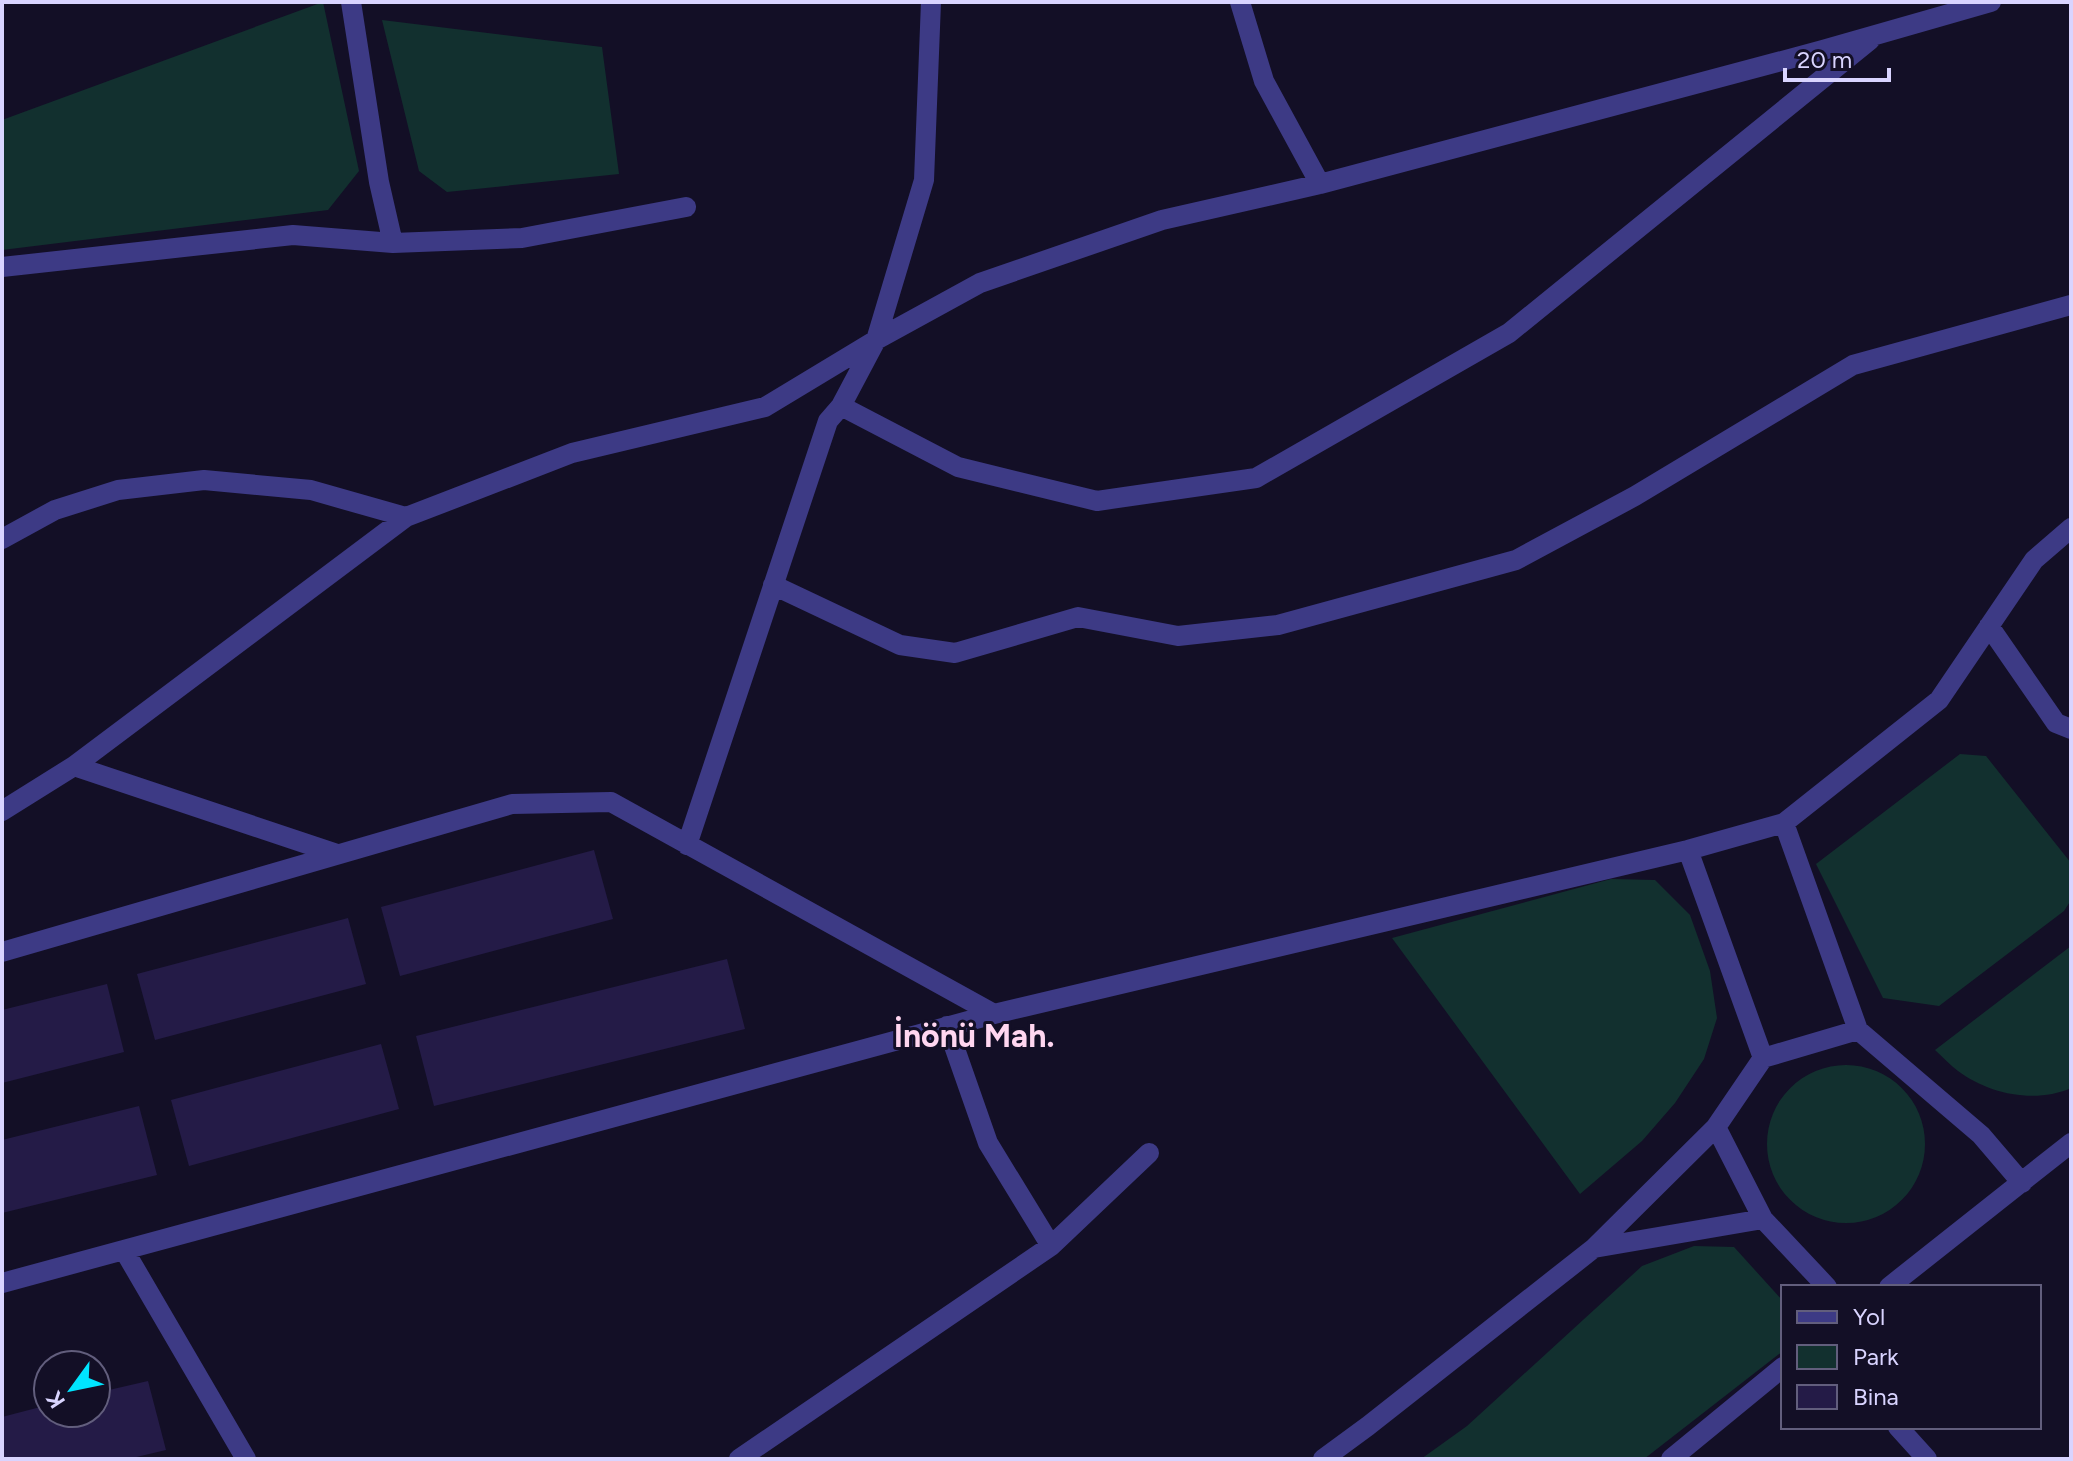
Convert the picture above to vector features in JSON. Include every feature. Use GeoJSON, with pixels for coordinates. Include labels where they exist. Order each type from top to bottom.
{"type":"FeatureCollection","features":[{"type":"Feature","properties":{"kind":"street"},"geometry":{"type":"LineString","coordinates":[[351,2],[379,182],[393,243]]}},
{"type":"Feature","properties":{"kind":"street"},"geometry":{"type":"LineString","coordinates":[[687,845],[828,421],[841,406],[876,340],[924,180],[931,2]]}},
{"type":"Feature","properties":{"kind":"street"},"geometry":{"type":"LineString","coordinates":[[1240,2],[1264,81],[1320,184]]}},
{"type":"Feature","properties":{"kind":"street"},"geometry":{"type":"LineString","coordinates":[[2,811],[74,766],[406,517],[572,453],[765,407],[876,340],[980,283],[1162,220],[1320,184],[1991,2]]}},
{"type":"Feature","properties":{"kind":"street"},"geometry":{"type":"LineString","coordinates":[[841,406],[958,467],[1097,501],[1256,478],[1509,333],[1878,34]]}},
{"type":"Feature","properties":{"kind":"street"},"geometry":{"type":"LineString","coordinates":[[2,267],[293,235],[393,243],[522,238],[686,207]]}},
{"type":"Feature","properties":{"kind":"street"},"geometry":{"type":"LineString","coordinates":[[773,585],[900,645],[955,653],[1078,617],[1178,636],[1278,625],[1516,560],[1635,496],[1853,365],[2071,305]]}},
{"type":"Feature","properties":{"kind":"street"},"geometry":{"type":"LineString","coordinates":[[2,539],[55,510],[118,490],[204,480],[311,490],[406,517]]}},
{"type":"Feature","properties":{"kind":"street"},"geometry":{"type":"LineString","coordinates":[[2,1283],[947,1026],[1688,850],[1784,823],[1939,700],[2034,560],[2071,528]]}},
{"type":"Feature","properties":{"kind":"street"},"geometry":{"type":"LineString","coordinates":[[1989,626],[2056,723],[2071,729]]}},
{"type":"Feature","properties":{"kind":"street"},"geometry":{"type":"LineString","coordinates":[[74,766],[337,854]]}},
{"type":"Feature","properties":{"kind":"street"},"geometry":{"type":"LineString","coordinates":[[2,952],[512,804],[611,802],[994,1014]]}},
{"type":"Feature","properties":{"kind":"street"},"geometry":{"type":"LineString","coordinates":[[1784,823],[1858,1030],[1981,1135],[2022,1183]]}},
{"type":"Feature","properties":{"kind":"street"},"geometry":{"type":"LineString","coordinates":[[1688,850],[1763,1058]]}},
{"type":"Feature","properties":{"kind":"street"},"geometry":{"type":"LineString","coordinates":[[947,1026],[988,1143],[1051,1246]]}},
{"type":"Feature","properties":{"kind":"street"},"geometry":{"type":"LineString","coordinates":[[1323,1459],[1594,1248],[1716,1127],[1763,1058],[1858,1030]]}},
{"type":"Feature","properties":{"kind":"street"},"geometry":{"type":"LineString","coordinates":[[1716,1127],[1763,1219],[1825,1285]]}},
{"type":"Feature","properties":{"kind":"street"},"geometry":{"type":"LineString","coordinates":[[1892,1285],[2071,1143]]}},
{"type":"Feature","properties":{"kind":"street"},"geometry":{"type":"LineString","coordinates":[[751,1456],[1051,1246],[1149,1153]]}},
{"type":"Feature","properties":{"kind":"street"},"geometry":{"type":"LineString","coordinates":[[1594,1248],[1763,1219]]}},
{"type":"Feature","properties":{"kind":"street"},"geometry":{"type":"LineString","coordinates":[[124,1250],[246,1459]]}},
{"type":"Feature","properties":{"kind":"street"},"geometry":{"type":"LineString","coordinates":[[1671,1459],[1781,1369]]}},
{"type":"Feature","properties":{"kind":"street"},"geometry":{"type":"LineString","coordinates":[[1900,1429],[1927,1459]]}},
{"type":"Feature","properties":{"kind":"green space"},"geometry":{"type":"Polygon","coordinates":[[[323,2],[359,171],[328,210],[2,250],[2,120],[323,2]]]}},
{"type":"Feature","properties":{"kind":"green space"},"geometry":{"type":"Polygon","coordinates":[[[382,20],[602,47],[619,174],[447,192],[419,171],[382,20]]]}},
{"type":"Feature","properties":{"kind":"green space"},"geometry":{"type":"Polygon","coordinates":[[[1960,754],[1986,756],[2071,863],[2071,900],[2064,911],[1939,1006],[1883,998],[1816,864],[1960,754]]]}},
{"type":"Feature","properties":{"kind":"green space"},"geometry":{"type":"Polygon","coordinates":[[[1611,879],[1655,880],[1690,915],[1710,971],[1717,1018],[1704,1059],[1675,1103],[1642,1141],[1580,1194],[1392,938],[1611,879]]]}},
{"type":"Feature","properties":{"kind":"green space"},"geometry":{"type":"Polygon","coordinates":[[[2071,946],[2071,1088],[2028,1096],[1998,1091],[1970,1079],[1935,1050],[2071,946]]]}},
{"type":"Feature","properties":{"kind":"green space"},"geometry":{"type":"Polygon","coordinates":[[[1846,1065],[1876,1071],[1902,1088],[1919,1114],[1925,1144],[1919,1174],[1902,1200],[1876,1217],[1846,1223],[1816,1217],[1790,1200],[1773,1174],[1767,1144],[1773,1114],[1790,1088],[1816,1071],[1846,1065]]]}},
{"type":"Feature","properties":{"kind":"green space"},"geometry":{"type":"Polygon","coordinates":[[[1694,1246],[1734,1247],[1781,1299],[1781,1353],[1644,1459],[1421,1459],[1467,1426],[1642,1266],[1694,1246]]]}},
{"type":"Feature","properties":{"kind":"building"},"geometry":{"type":"Polygon","coordinates":[[[594,850],[613,919],[400,976],[381,907],[594,850]]]}},
{"type":"Feature","properties":{"kind":"building"},"geometry":{"type":"Polygon","coordinates":[[[348,918],[366,984],[155,1040],[137,974],[348,918]]]}},
{"type":"Feature","properties":{"kind":"building"},"geometry":{"type":"Polygon","coordinates":[[[727,959],[745,1029],[434,1106],[416,1036],[727,959]]]}},
{"type":"Feature","properties":{"kind":"building"},"geometry":{"type":"Polygon","coordinates":[[[107,984],[124,1052],[2,1083],[2,1010],[107,984]]]}},
{"type":"Feature","properties":{"kind":"building"},"geometry":{"type":"Polygon","coordinates":[[[381,1044],[399,1109],[189,1166],[171,1100],[381,1044]]]}},
{"type":"Feature","properties":{"kind":"building"},"geometry":{"type":"Polygon","coordinates":[[[139,1106],[157,1175],[2,1213],[2,1140],[139,1106]]]}},
{"type":"Feature","properties":{"kind":"building"},"geometry":{"type":"Polygon","coordinates":[[[148,1381],[166,1450],[128,1459],[2,1459],[2,1417],[32,1409],[32,1429],[112,1429],[112,1389],[148,1381]]]}},
{"type":"Feature","properties":{"kind":"district","name":"İnönü Mah."},"geometry":{"type":"Point","coordinates":[974,1036]}}]}
